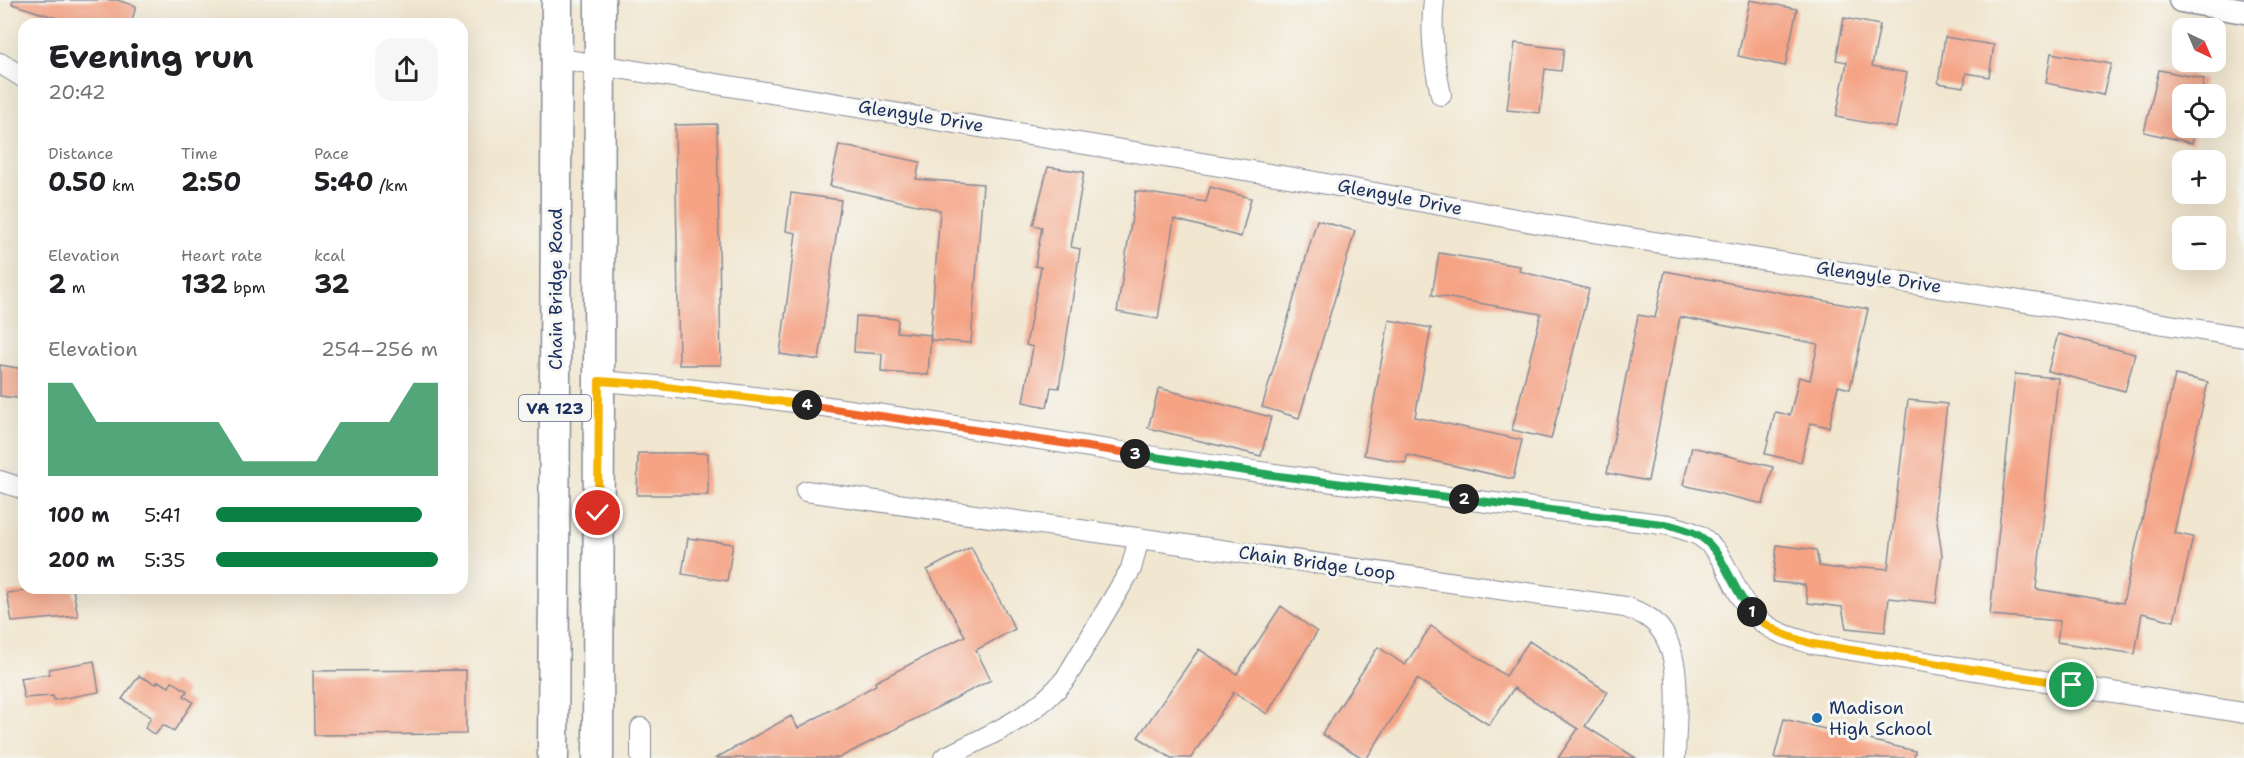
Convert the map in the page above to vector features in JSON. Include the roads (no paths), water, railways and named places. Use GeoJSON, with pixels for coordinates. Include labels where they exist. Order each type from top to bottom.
{"type":"FeatureCollection","features":[{"type":"Feature","properties":{"kind":"main road","name":"Chain Bridge Road"},"geometry":{"type":"LineString","coordinates":[[553,758],[557,0]]}},
{"type":"Feature","properties":{"kind":"main road","name":"VA 123"},"geometry":{"type":"LineString","coordinates":[[598,758],[600,0]]}},
{"type":"Feature","properties":{"kind":"street"},"geometry":{"type":"LineString","coordinates":[[1434,0],[1433,59],[1441,95]]}},
{"type":"Feature","properties":{"kind":"street"},"geometry":{"type":"LineString","coordinates":[[2181,0],[2244,11]]}},
{"type":"Feature","properties":{"kind":"street","name":"Glengyle Drive"},"geometry":{"type":"LineString","coordinates":[[556,58],[1294,178],[1543,224],[1933,285],[2244,337]]}},
{"type":"Feature","properties":{"kind":"street"},"geometry":{"type":"LineString","coordinates":[[0,63],[18,74]]}},
{"type":"Feature","properties":{"kind":"street"},"geometry":{"type":"LineString","coordinates":[[599,381],[643,384],[828,408],[1279,476],[1670,525],[1700,536],[1719,554],[1744,603],[1760,621],[1780,634],[1813,644],[2244,713]]}},
{"type":"Feature","properties":{"kind":"street"},"geometry":{"type":"LineString","coordinates":[[0,481],[18,487]]}},
{"type":"Feature","properties":{"kind":"street","name":"Chain Bridge Loop"},"geometry":{"type":"LineString","coordinates":[[806,491],[1625,607],[1648,617],[1660,630],[1670,647],[1676,669],[1675,758]]}},
{"type":"Feature","properties":{"kind":"street"},"geometry":{"type":"LineString","coordinates":[[944,758],[1036,708],[1053,695],[1066,678],[1131,569],[1139,538]]}},
{"type":"Feature","properties":{"kind":"street"},"geometry":{"type":"LineString","coordinates":[[641,728],[641,758]]}},
{"type":"Feature","properties":{"kind":"place","name":"Madison High School"},"geometry":{"type":"Point","coordinates":[1817,718]}}]}
